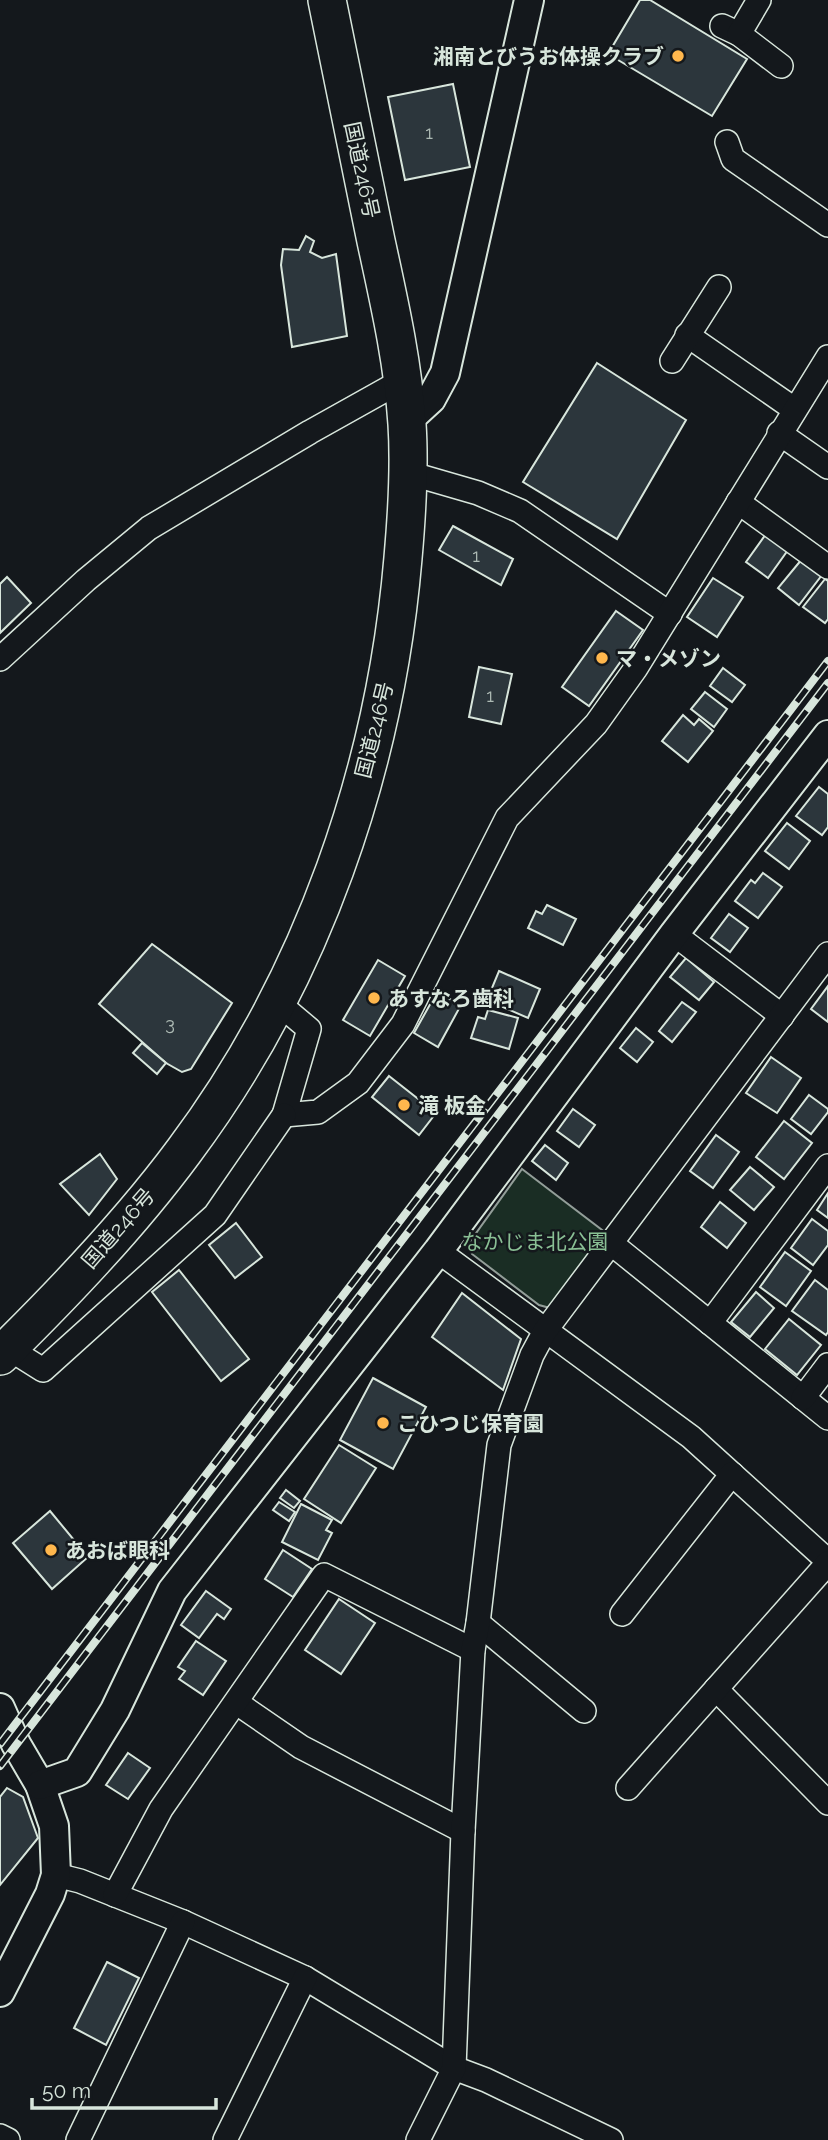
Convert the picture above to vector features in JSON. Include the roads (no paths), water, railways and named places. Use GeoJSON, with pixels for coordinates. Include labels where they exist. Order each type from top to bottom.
{"type":"FeatureCollection","features":[{"type":"Feature","properties":{"kind":"highway","name":"国道246号"},"geometry":{"type":"LineString","coordinates":[[4,1352],[124,1226],[185,1150],[241,1067],[277,1002],[313,926],[344,845],[380,715],[398,611],[409,473],[407,421],[391,312],[327,0]]}},
{"type":"Feature","properties":{"kind":"street"},"geometry":{"type":"LineString","coordinates":[[407,421],[430,399],[445,373],[529,0]]}},
{"type":"Feature","properties":{"kind":"street"},"geometry":{"type":"LineString","coordinates":[[759,0],[731,30],[781,66]]}},
{"type":"Feature","properties":{"kind":"street"},"geometry":{"type":"LineString","coordinates":[[727,142],[733,159],[828,225]]}},
{"type":"Feature","properties":{"kind":"street"},"geometry":{"type":"LineString","coordinates":[[671,361],[719,287]]}},
{"type":"Feature","properties":{"kind":"street"},"geometry":{"type":"LineString","coordinates":[[687,335],[794,409]]}},
{"type":"Feature","properties":{"kind":"street"},"geometry":{"type":"LineString","coordinates":[[284,1115],[318,1112],[358,1083],[403,1024],[507,818],[596,724],[636,668],[779,433],[828,358]]}},
{"type":"Feature","properties":{"kind":"street"},"geometry":{"type":"LineString","coordinates":[[0,659],[86,580],[149,528],[403,380]]}},
{"type":"Feature","properties":{"kind":"street"},"geometry":{"type":"LineString","coordinates":[[779,433],[828,467]]}},
{"type":"Feature","properties":{"kind":"street"},"geometry":{"type":"LineString","coordinates":[[409,473],[478,493],[520,511],[670,614]]}},
{"type":"Feature","properties":{"kind":"street"},"geometry":{"type":"LineString","coordinates":[[737,502],[828,567]]}},
{"type":"Feature","properties":{"kind":"street"},"geometry":{"type":"LineString","coordinates":[[40,1785],[77,1772],[115,1710],[172,1591],[438,1251],[674,934],[828,735]]}},
{"type":"Feature","properties":{"kind":"street"},"geometry":{"type":"LineString","coordinates":[[674,934],[782,1016]]}},
{"type":"Feature","properties":{"kind":"street"},"geometry":{"type":"LineString","coordinates":[[418,2140],[454,2068],[473,1650],[499,1445],[532,1355],[545,1331],[828,954]]}},
{"type":"Feature","properties":{"kind":"street"},"geometry":{"type":"LineString","coordinates":[[4,1352],[43,1370],[215,1216],[284,1115],[309,1029],[277,1002]]}},
{"type":"Feature","properties":{"kind":"street"},"geometry":{"type":"LineString","coordinates":[[710,1322],[828,1166]]}},
{"type":"Feature","properties":{"kind":"street"},"geometry":{"type":"LineString","coordinates":[[612,1244],[828,1418]]}},
{"type":"Feature","properties":{"kind":"street"},"geometry":{"type":"LineString","coordinates":[[438,1251],[691,1437],[828,1562],[628,1788]]}},
{"type":"Feature","properties":{"kind":"street"},"geometry":{"type":"LineString","coordinates":[[803,1398],[828,1365]]}},
{"type":"Feature","properties":{"kind":"street"},"geometry":{"type":"LineString","coordinates":[[622,1614],[733,1474]]}},
{"type":"Feature","properties":{"kind":"street"},"geometry":{"type":"LineString","coordinates":[[115,1895],[161,1809],[324,1576],[473,1650]]}},
{"type":"Feature","properties":{"kind":"street"},"geometry":{"type":"LineString","coordinates":[[478,1623],[584,1711]]}},
{"type":"Feature","properties":{"kind":"street"},"geometry":{"type":"LineString","coordinates":[[716,1689],[828,1803]]}},
{"type":"Feature","properties":{"kind":"street"},"geometry":{"type":"LineString","coordinates":[[237,1703],[301,1746],[463,1831]]}},
{"type":"Feature","properties":{"kind":"street"},"geometry":{"type":"LineString","coordinates":[[0,1708],[16,1744],[40,1785],[54,1826],[56,1875],[50,1894],[0,1992]]}},
{"type":"Feature","properties":{"kind":"street"},"geometry":{"type":"LineString","coordinates":[[56,1875],[183,1922],[305,1978],[454,2068],[486,2080],[611,2140]]}},
{"type":"Feature","properties":{"kind":"street"},"geometry":{"type":"LineString","coordinates":[[78,2140],[183,1922]]}},
{"type":"Feature","properties":{"kind":"street"},"geometry":{"type":"LineString","coordinates":[[225,2140],[305,1978]]}},
{"type":"Feature","properties":{"kind":"street"},"geometry":{"type":"LineString","coordinates":[[0,2136],[8,2140]]}},
{"type":"Feature","properties":{"kind":"railway"},"geometry":{"type":"LineString","coordinates":[[0,1744],[828,661]]}},
{"type":"Feature","properties":{"kind":"railway"},"geometry":{"type":"LineString","coordinates":[[0,1766],[828,683]]}},
{"type":"Feature","properties":{"kind":"place","name":"湘南とびうお体操クラブ"},"geometry":{"type":"Point","coordinates":[678,56]}},
{"type":"Feature","properties":{"kind":"place","name":"マ・メゾン"},"geometry":{"type":"Point","coordinates":[602,658]}},
{"type":"Feature","properties":{"kind":"place","name":"あすなろ歯科"},"geometry":{"type":"Point","coordinates":[374,998]}},
{"type":"Feature","properties":{"kind":"place","name":"滝 板金"},"geometry":{"type":"Point","coordinates":[404,1105]}},
{"type":"Feature","properties":{"kind":"place","name":"こひつじ保育園"},"geometry":{"type":"Point","coordinates":[383,1423]}},
{"type":"Feature","properties":{"kind":"place","name":"あおば眼科"},"geometry":{"type":"Point","coordinates":[51,1550]}},
{"type":"Feature","properties":{"kind":"park label","name":"なかじま北公園"},"geometry":{"type":"Point","coordinates":[535,1241]}}]}
